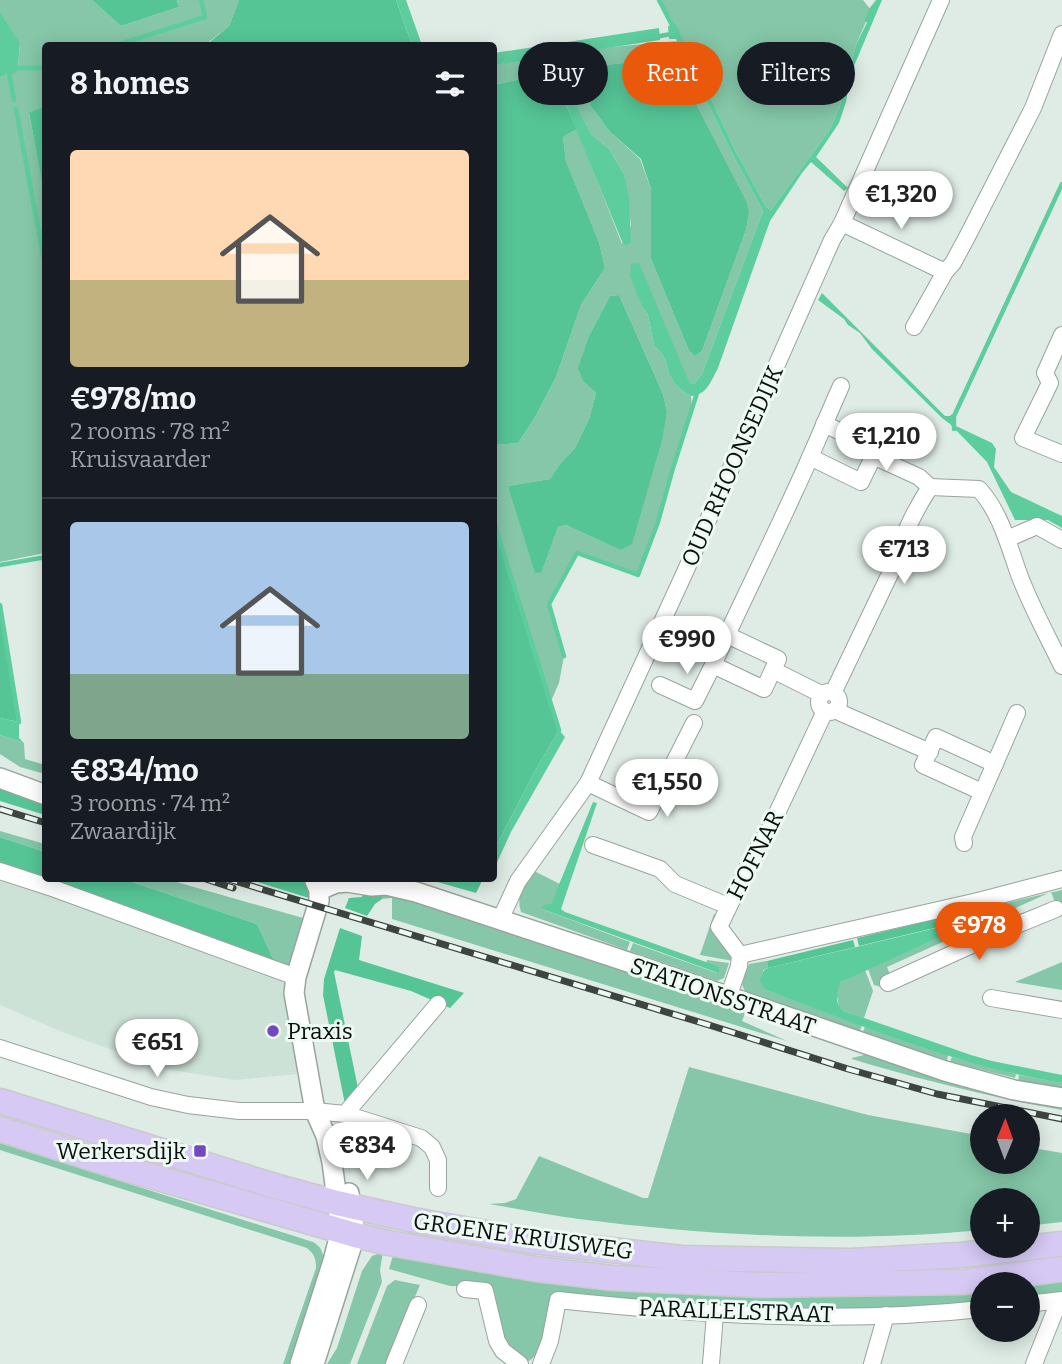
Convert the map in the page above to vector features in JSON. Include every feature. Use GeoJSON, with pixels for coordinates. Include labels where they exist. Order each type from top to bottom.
{"type":"FeatureCollection","features":[{"type":"Feature","properties":{"kind":"main road","name":"GROENE KRUISWEG"},"geometry":{"type":"LineString","coordinates":[[0,1101],[344,1205],[532,1241],[681,1258],[851,1261],[960,1255],[1062,1244]]}},
{"type":"Feature","properties":{"kind":"main road","name":"GROENE KRUISWEG"},"geometry":{"type":"LineString","coordinates":[[0,1129],[123,1168],[348,1233],[388,1243],[536,1269],[613,1278],[748,1284],[964,1282],[1062,1269]]}},
{"type":"Feature","properties":{"kind":"street","name":"OUD RHOONSEDIJK"},"geometry":{"type":"LineString","coordinates":[[500,920],[518,881],[588,783],[942,0]]}},
{"type":"Feature","properties":{"kind":"street"},"geometry":{"type":"LineString","coordinates":[[914,327],[945,272],[953,263],[1033,108],[1062,34]]}},
{"type":"Feature","properties":{"kind":"street"},"geometry":{"type":"LineString","coordinates":[[842,223],[945,272]]}},
{"type":"Feature","properties":{"kind":"street"},"geometry":{"type":"LineString","coordinates":[[1062,335],[1045,373],[1056,386],[1023,438],[1062,454]]}},
{"type":"Feature","properties":{"kind":"street"},"geometry":{"type":"LineString","coordinates":[[660,685],[695,701],[751,586],[841,386]]}},
{"type":"Feature","properties":{"kind":"street"},"geometry":{"type":"LineString","coordinates":[[810,457],[861,482],[877,449],[824,424]]}},
{"type":"Feature","properties":{"kind":"street"},"geometry":{"type":"LineString","coordinates":[[873,456],[919,477],[930,487],[979,489],[987,498],[1007,538],[1020,579],[1062,666]]}},
{"type":"Feature","properties":{"kind":"street","name":"HOFNAR"},"geometry":{"type":"LineString","coordinates":[[740,955],[719,927],[753,856],[770,828],[899,555],[921,501],[930,487]]}},
{"type":"Feature","properties":{"kind":"street"},"geometry":{"type":"LineString","coordinates":[[1007,538],[1037,526],[1062,540]]}},
{"type":"Feature","properties":{"kind":"street"},"geometry":{"type":"LineString","coordinates":[[713,665],[764,689],[773,670],[778,659],[727,635]]}},
{"type":"Feature","properties":{"kind":"street"},"geometry":{"type":"LineString","coordinates":[[773,670],[829,702],[841,713],[929,752]]}},
{"type":"Feature","properties":{"kind":"street"},"geometry":{"type":"LineString","coordinates":[[964,843],[963,837],[1017,713]]}},
{"type":"Feature","properties":{"kind":"street"},"geometry":{"type":"LineString","coordinates":[[588,783],[649,813],[694,723]]}},
{"type":"Feature","properties":{"kind":"street"},"geometry":{"type":"LineString","coordinates":[[982,792],[923,765],[929,752],[936,737],[995,764]]}},
{"type":"Feature","properties":{"kind":"street"},"geometry":{"type":"LineString","coordinates":[[0,778],[42,794]]}},
{"type":"Feature","properties":{"kind":"street"},"geometry":{"type":"LineString","coordinates":[[593,845],[660,869],[674,884],[728,906]]}},
{"type":"Feature","properties":{"kind":"street"},"geometry":{"type":"LineString","coordinates":[[0,871],[296,977]]}},
{"type":"Feature","properties":{"kind":"street"},"geometry":{"type":"LineString","coordinates":[[728,998],[740,955],[978,901],[1062,879]]}},
{"type":"Feature","properties":{"kind":"street","name":"STATIONSSTRAAT"},"geometry":{"type":"LineString","coordinates":[[316,884],[347,882],[372,886],[381,882],[625,961],[945,1071],[1014,1090],[1062,1098]]}},
{"type":"Feature","properties":{"kind":"street"},"geometry":{"type":"LineString","coordinates":[[314,1364],[348,1233],[344,1205],[326,1136],[315,1111],[294,993],[296,977],[319,901],[316,884]]}},
{"type":"Feature","properties":{"kind":"street"},"geometry":{"type":"LineString","coordinates":[[978,901],[988,938]]}},
{"type":"Feature","properties":{"kind":"street"},"geometry":{"type":"LineString","coordinates":[[888,983],[1056,909]]}},
{"type":"Feature","properties":{"kind":"street"},"geometry":{"type":"LineString","coordinates":[[991,998],[1062,1010]]}},
{"type":"Feature","properties":{"kind":"street"},"geometry":{"type":"LineString","coordinates":[[343,1114],[438,1004]]}},
{"type":"Feature","properties":{"kind":"street"},"geometry":{"type":"LineString","coordinates":[[0,1048],[151,1097],[188,1105],[239,1111],[315,1111],[343,1114],[422,1138],[432,1147],[438,1160],[438,1188]]}},
{"type":"Feature","properties":{"kind":"street"},"geometry":{"type":"LineString","coordinates":[[300,1364],[333,1261],[348,1233]]}},
{"type":"Feature","properties":{"kind":"street"},"geometry":{"type":"LineString","coordinates":[[465,1289],[485,1291],[497,1342],[503,1351],[520,1364]]}},
{"type":"Feature","properties":{"kind":"street","name":"PARALLELSTRAAT"},"geometry":{"type":"LineString","coordinates":[[541,1364],[550,1341],[558,1300],[715,1314],[798,1316],[886,1315],[970,1310]]}},
{"type":"Feature","properties":{"kind":"street"},"geometry":{"type":"LineString","coordinates":[[1034,1364],[1061,1301],[1040,1303]]}},
{"type":"Feature","properties":{"kind":"street"},"geometry":{"type":"LineString","coordinates":[[394,1364],[418,1305]]}},
{"type":"Feature","properties":{"kind":"street"},"geometry":{"type":"LineString","coordinates":[[711,1364],[715,1314]]}},
{"type":"Feature","properties":{"kind":"street"},"geometry":{"type":"LineString","coordinates":[[872,1364],[886,1315]]}},
{"type":"Feature","properties":{"kind":"shaded area"},"geometry":{"type":"Polygon","coordinates":[[[0,0],[92,0],[121,26],[179,7],[177,0],[239,0],[229,26],[209,42],[42,42],[42,108],[29,114],[42,177],[42,554],[0,562],[0,78],[18,68],[20,44],[0,12],[0,0]]]}},
{"type":"Feature","properties":{"kind":"shaded area"},"geometry":{"type":"Polygon","coordinates":[[[92,0],[177,0],[179,7],[121,26],[92,0]]]}},
{"type":"Feature","properties":{"kind":"shaded area"},"geometry":{"type":"Polygon","coordinates":[[[239,0],[396,0],[411,42],[210,42],[229,26],[239,0]]]}},
{"type":"Feature","properties":{"kind":"shaded area"},"geometry":{"type":"Polygon","coordinates":[[[396,0],[406,0],[421,42],[411,42],[396,0]]]}},
{"type":"Feature","properties":{"kind":"shaded area"},"geometry":{"type":"Polygon","coordinates":[[[658,0],[863,0],[871,10],[855,49],[855,42],[737,42],[737,105],[840,105],[829,131],[771,210],[766,207],[714,105],[723,105],[723,42],[684,42],[676,25],[671,26],[658,0]]]}},
{"type":"Feature","properties":{"kind":"shaded area"},"geometry":{"type":"Polygon","coordinates":[[[878,0],[882,0],[855,64],[856,45],[878,0]]]}},
{"type":"Feature","properties":{"kind":"shaded area"},"geometry":{"type":"Polygon","coordinates":[[[0,12],[20,43],[18,68],[0,78],[0,12]]]}},
{"type":"Feature","properties":{"kind":"shaded area"},"geometry":{"type":"Polygon","coordinates":[[[676,24],[684,42],[669,39],[668,26],[676,24]]]}},
{"type":"Feature","properties":{"kind":"shaded area"},"geometry":{"type":"Polygon","coordinates":[[[659,28],[660,40],[622,42],[622,46],[608,48],[608,42],[567,42],[659,28]]]}},
{"type":"Feature","properties":{"kind":"shaded area"},"geometry":{"type":"Polygon","coordinates":[[[622,46],[622,63],[608,65],[608,47],[622,46]]]}},
{"type":"Feature","properties":{"kind":"shaded area"},"geometry":{"type":"Polygon","coordinates":[[[518,49],[518,61],[497,65],[497,53],[518,49]]]}},
{"type":"Feature","properties":{"kind":"shaded area"},"geometry":{"type":"Polygon","coordinates":[[[518,61],[518,80],[497,84],[497,64],[518,61]]]}},
{"type":"Feature","properties":{"kind":"shaded area"},"geometry":{"type":"Polygon","coordinates":[[[622,63],[622,105],[696,105],[747,203],[749,214],[746,230],[702,351],[695,356],[689,351],[651,259],[651,189],[641,159],[610,132],[590,105],[608,105],[608,65],[622,63]]]}},
{"type":"Feature","properties":{"kind":"shaded area"},"geometry":{"type":"Polygon","coordinates":[[[518,80],[518,105],[566,105],[577,129],[563,137],[566,161],[599,242],[605,268],[581,305],[556,377],[534,419],[518,443],[497,445],[497,84],[518,80]]]}},
{"type":"Feature","properties":{"kind":"shaded area"},"geometry":{"type":"Polygon","coordinates":[[[566,105],[577,105],[591,134],[609,149],[624,174],[629,198],[631,242],[626,245],[623,244],[566,105]]]}},
{"type":"Feature","properties":{"kind":"shaded area"},"geometry":{"type":"Polygon","coordinates":[[[576,105],[590,105],[610,132],[640,159],[651,189],[651,259],[689,351],[695,356],[702,351],[746,230],[749,214],[658,105],[708,105],[763,211],[702,374],[694,384],[690,385],[638,295],[648,315],[654,346],[665,359],[675,383],[691,396],[692,407],[658,522],[638,575],[577,553],[550,604],[564,656],[559,683],[551,701],[497,531],[497,445],[518,443],[534,419],[556,377],[581,305],[605,268],[599,242],[566,161],[563,137],[577,129],[622,244],[631,225],[624,174],[609,149],[591,134],[581,121],[576,105]],[[619,295],[610,296],[590,334],[583,381],[596,393],[589,419],[575,448],[550,479],[508,486],[542,572],[558,527],[566,525],[620,550],[667,411],[663,394],[619,295]]]}},
{"type":"Feature","properties":{"kind":"shaded area"},"geometry":{"type":"Polygon","coordinates":[[[708,105],[714,105],[766,207],[771,210],[829,131],[840,105],[845,105],[839,123],[816,157],[848,188],[844,191],[811,162],[802,173],[770,221],[718,368],[705,390],[691,396],[675,383],[665,359],[654,346],[648,315],[630,276],[631,264],[639,263],[690,384],[694,384],[702,374],[763,211],[708,105]]]}},
{"type":"Feature","properties":{"kind":"shaded area"},"geometry":{"type":"Polygon","coordinates":[[[42,107],[42,181],[29,113],[42,107]]]}},
{"type":"Feature","properties":{"kind":"shaded area"},"geometry":{"type":"Polygon","coordinates":[[[822,293],[945,416],[952,414],[956,417],[956,426],[992,443],[996,449],[994,467],[1011,492],[1062,516],[1062,528],[1048,520],[1015,520],[987,462],[872,349],[860,333],[818,300],[822,293]]]}},
{"type":"Feature","properties":{"kind":"shaded area"},"geometry":{"type":"Polygon","coordinates":[[[619,295],[663,394],[667,411],[662,440],[632,544],[620,550],[566,525],[558,527],[542,572],[535,573],[508,486],[550,479],[575,448],[589,419],[596,393],[583,381],[578,368],[590,334],[610,296],[619,295]]]}},
{"type":"Feature","properties":{"kind":"shaded area"},"geometry":{"type":"Polygon","coordinates":[[[497,532],[559,730],[497,844],[497,532]]]}},
{"type":"Feature","properties":{"kind":"shaded area"},"geometry":{"type":"Polygon","coordinates":[[[0,605],[19,722],[0,718],[0,605]]]}},
{"type":"Feature","properties":{"kind":"shaded area"},"geometry":{"type":"Polygon","coordinates":[[[0,718],[19,722],[19,738],[24,743],[0,735],[0,718]]]}},
{"type":"Feature","properties":{"kind":"shaded area"},"geometry":{"type":"Polygon","coordinates":[[[559,730],[565,737],[511,832],[497,862],[497,844],[559,730]]]}},
{"type":"Feature","properties":{"kind":"shaded area"},"geometry":{"type":"Polygon","coordinates":[[[0,735],[24,743],[25,759],[42,764],[42,773],[20,767],[0,754],[0,735]]]}},
{"type":"Feature","properties":{"kind":"shaded area"},"geometry":{"type":"Polygon","coordinates":[[[0,787],[42,800],[42,814],[0,801],[0,787]]]}},
{"type":"Feature","properties":{"kind":"shaded area"},"geometry":{"type":"Polygon","coordinates":[[[593,802],[597,803],[561,909],[720,967],[718,973],[542,909],[544,905],[551,904],[593,802]]]}},
{"type":"Feature","properties":{"kind":"shaded area"},"geometry":{"type":"Polygon","coordinates":[[[0,831],[42,843],[42,851],[0,837],[0,831]]]}},
{"type":"Feature","properties":{"kind":"shaded area"},"geometry":{"type":"Polygon","coordinates":[[[0,837],[42,851],[42,879],[0,864],[0,837]]]}},
{"type":"Feature","properties":{"kind":"shaded area"},"geometry":{"type":"Polygon","coordinates":[[[0,854],[42,876],[42,882],[59,882],[288,953],[297,1074],[235,1080],[165,1069],[62,1032],[0,1005],[0,854]]]}},
{"type":"Feature","properties":{"kind":"shaded area"},"geometry":{"type":"Polygon","coordinates":[[[530,869],[560,884],[551,904],[542,909],[630,942],[627,950],[521,912],[520,896],[530,869]]]}},
{"type":"Feature","properties":{"kind":"shaded area"},"geometry":{"type":"Polygon","coordinates":[[[51,882],[132,882],[257,924],[274,961],[51,882]]]}},
{"type":"Feature","properties":{"kind":"shaded area"},"geometry":{"type":"Polygon","coordinates":[[[132,882],[177,882],[310,920],[297,961],[289,965],[274,961],[257,924],[132,882]]]}},
{"type":"Feature","properties":{"kind":"shaded area"},"geometry":{"type":"Polygon","coordinates":[[[258,882],[308,882],[312,899],[258,882]]]}},
{"type":"Feature","properties":{"kind":"shaded area"},"geometry":{"type":"Polygon","coordinates":[[[438,882],[481,882],[476,893],[438,882]]]}},
{"type":"Feature","properties":{"kind":"shaded area"},"geometry":{"type":"Polygon","coordinates":[[[1062,890],[1061,906],[1058,901],[1055,902],[1051,892],[1062,890]]]}},
{"type":"Feature","properties":{"kind":"shaded area"},"geometry":{"type":"Polygon","coordinates":[[[1049,893],[987,921],[984,908],[1049,893]]]}},
{"type":"Feature","properties":{"kind":"shaded area"},"geometry":{"type":"Polygon","coordinates":[[[363,894],[382,896],[367,916],[345,908],[349,898],[362,897],[363,894]]]}},
{"type":"Feature","properties":{"kind":"shaded area"},"geometry":{"type":"Polygon","coordinates":[[[382,896],[403,896],[746,1011],[742,1021],[787,1041],[392,919],[392,898],[382,899],[382,896]]]}},
{"type":"Feature","properties":{"kind":"shaded area"},"geometry":{"type":"Polygon","coordinates":[[[974,910],[976,918],[859,946],[857,938],[974,910]]]}},
{"type":"Feature","properties":{"kind":"shaded area"},"geometry":{"type":"Polygon","coordinates":[[[714,914],[718,916],[733,961],[700,955],[714,914]]]}},
{"type":"Feature","properties":{"kind":"shaded area"},"geometry":{"type":"Polygon","coordinates":[[[976,918],[978,926],[887,967],[891,977],[881,987],[874,985],[868,969],[960,928],[960,923],[957,923],[976,918]]]}},
{"type":"Feature","properties":{"kind":"shaded area"},"geometry":{"type":"Polygon","coordinates":[[[960,923],[960,928],[841,982],[837,994],[839,1005],[844,1011],[971,1055],[1062,1075],[1062,1083],[986,1067],[912,1044],[766,990],[760,981],[764,970],[768,968],[960,923]]]}},
{"type":"Feature","properties":{"kind":"shaded area"},"geometry":{"type":"Polygon","coordinates":[[[340,928],[362,936],[359,960],[464,993],[450,1008],[411,991],[335,970],[358,1088],[345,1104],[323,995],[324,979],[340,928]]]}},
{"type":"Feature","properties":{"kind":"shaded area"},"geometry":{"type":"Polygon","coordinates":[[[853,940],[855,947],[768,968],[767,961],[853,940]]]}},
{"type":"Feature","properties":{"kind":"shaded area"},"geometry":{"type":"Polygon","coordinates":[[[633,943],[717,973],[720,967],[706,963],[707,960],[729,963],[724,978],[717,981],[630,951],[633,943]]]}},
{"type":"Feature","properties":{"kind":"shaded area"},"geometry":{"type":"Polygon","coordinates":[[[767,961],[768,968],[763,970],[766,990],[862,1025],[860,1031],[745,992],[742,984],[749,964],[767,961]]]}},
{"type":"Feature","properties":{"kind":"shaded area"},"geometry":{"type":"Polygon","coordinates":[[[1062,962],[1062,990],[1015,982],[1062,962]]]}},
{"type":"Feature","properties":{"kind":"shaded area"},"geometry":{"type":"Polygon","coordinates":[[[865,970],[873,991],[864,1018],[839,1007],[836,992],[841,982],[865,970]]]}},
{"type":"Feature","properties":{"kind":"shaded area"},"geometry":{"type":"Polygon","coordinates":[[[865,1026],[948,1055],[947,1060],[863,1032],[865,1026]]]}},
{"type":"Feature","properties":{"kind":"shaded area"},"geometry":{"type":"Polygon","coordinates":[[[872,1053],[1062,1104],[1062,1110],[956,1088],[852,1058],[872,1053]]]}},
{"type":"Feature","properties":{"kind":"shaded area"},"geometry":{"type":"Polygon","coordinates":[[[952,1057],[1016,1074],[1015,1078],[950,1062],[952,1057]]]}},
{"type":"Feature","properties":{"kind":"shaded area"},"geometry":{"type":"Polygon","coordinates":[[[689,1067],[868,1115],[970,1134],[970,1174],[1040,1174],[1040,1149],[1062,1153],[1062,1222],[1040,1225],[1040,1188],[970,1188],[970,1231],[881,1236],[780,1236],[628,1225],[489,1204],[516,1199],[539,1156],[648,1198],[689,1067]]]}},
{"type":"Feature","properties":{"kind":"shaded area"},"geometry":{"type":"Polygon","coordinates":[[[1019,1075],[1062,1083],[1062,1092],[1018,1083],[1019,1075]]]}},
{"type":"Feature","properties":{"kind":"shaded area"},"geometry":{"type":"Polygon","coordinates":[[[0,1143],[316,1244],[324,1261],[295,1364],[283,1364],[316,1268],[314,1256],[307,1248],[0,1150],[0,1143]]]}},
{"type":"Feature","properties":{"kind":"shaded area"},"geometry":{"type":"Polygon","coordinates":[[[383,1252],[380,1270],[382,1282],[350,1364],[327,1364],[337,1348],[362,1271],[372,1256],[383,1252]]]}},
{"type":"Feature","properties":{"kind":"shaded area"},"geometry":{"type":"Polygon","coordinates":[[[394,1252],[504,1277],[591,1288],[970,1288],[970,1305],[788,1312],[554,1295],[544,1341],[529,1361],[520,1357],[506,1340],[490,1286],[450,1286],[389,1269],[394,1252]]]}},
{"type":"Feature","properties":{"kind":"shaded area"},"geometry":{"type":"Polygon","coordinates":[[[1062,1279],[1062,1295],[1040,1298],[1040,1282],[1062,1279]]]}},
{"type":"Feature","properties":{"kind":"shaded area"},"geometry":{"type":"Polygon","coordinates":[[[395,1280],[420,1285],[386,1364],[357,1364],[387,1286],[395,1280]]]}},
{"type":"Feature","properties":{"kind":"waterway"},"geometry":{"type":"LineString","coordinates":[[126,42],[205,17],[201,0]]}},
{"type":"Feature","properties":{"kind":"waterway"},"geometry":{"type":"LineString","coordinates":[[655,37],[676,33],[659,0]]}},
{"type":"Feature","properties":{"kind":"waterway"},"geometry":{"type":"LineString","coordinates":[[867,20],[879,0]]}},
{"type":"Feature","properties":{"kind":"waterway"},"geometry":{"type":"LineString","coordinates":[[14,100],[9,73],[18,68],[42,68]]}},
{"type":"Feature","properties":{"kind":"waterway"},"geometry":{"type":"LineString","coordinates":[[16,109],[42,249]]}},
{"type":"Feature","properties":{"kind":"waterway"},"geometry":{"type":"LineString","coordinates":[[954,429],[954,416],[1062,184]]}},
{"type":"Feature","properties":{"kind":"waterway"},"geometry":{"type":"LineString","coordinates":[[564,656],[549,604],[577,553],[638,575],[658,522],[698,390]]}},
{"type":"Feature","properties":{"kind":"waterway"},"geometry":{"type":"LineString","coordinates":[[497,532],[559,730]]}},
{"type":"Feature","properties":{"kind":"waterway"},"geometry":{"type":"LineString","coordinates":[[0,565],[42,558]]}},
{"type":"Feature","properties":{"kind":"waterway"},"geometry":{"type":"LineString","coordinates":[[0,605],[19,722]]}},
{"type":"Feature","properties":{"kind":"railway"},"geometry":{"type":"LineString","coordinates":[[0,809],[42,822]]}},
{"type":"Feature","properties":{"kind":"railway"},"geometry":{"type":"LineString","coordinates":[[215,882],[233,888]]}},
{"type":"Feature","properties":{"kind":"railway"},"geometry":{"type":"LineString","coordinates":[[238,882],[848,1069],[937,1094],[1062,1119]]}},
{"type":"Feature","properties":{"kind":"place","name":"Praxis"},"geometry":{"type":"Point","coordinates":[273,1031]}},
{"type":"Feature","properties":{"kind":"place","name":"Werkersdijk"},"geometry":{"type":"Point","coordinates":[200,1151]}}]}
